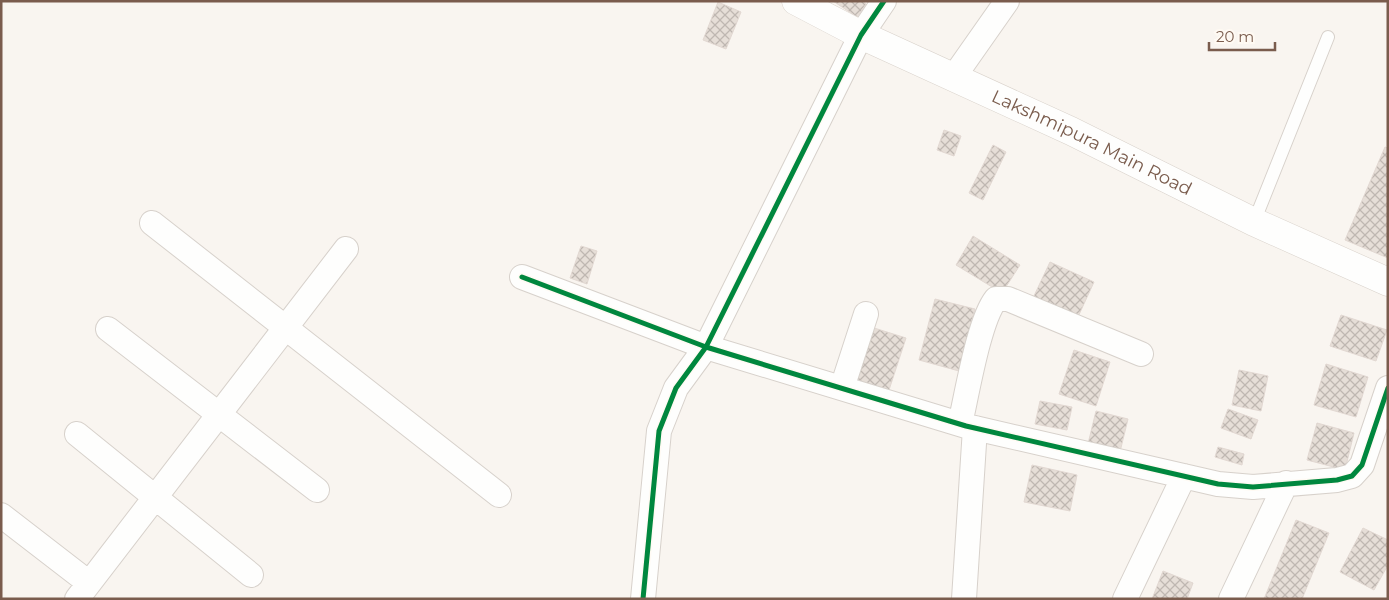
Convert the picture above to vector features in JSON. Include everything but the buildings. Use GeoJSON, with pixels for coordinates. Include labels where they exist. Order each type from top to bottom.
{"type":"FeatureCollection","features":[{"type":"Feature","properties":{"kind":"main road","name":"Lakshmipura Main Road"},"geometry":{"type":"LineString","coordinates":[[796,1],[861,35],[1071,131],[1254,222],[1388,282]]}},
{"type":"Feature","properties":{"kind":"street"},"geometry":{"type":"LineString","coordinates":[[643,599],[659,431],[676,388],[706,347],[861,35],[884,1]]}},
{"type":"Feature","properties":{"kind":"street"},"geometry":{"type":"LineString","coordinates":[[952,78],[1007,1]]}},
{"type":"Feature","properties":{"kind":"street"},"geometry":{"type":"LineString","coordinates":[[152,223],[499,495]]}},
{"type":"Feature","properties":{"kind":"street"},"geometry":{"type":"LineString","coordinates":[[1,515],[83,591],[346,249]]}},
{"type":"Feature","properties":{"kind":"street"},"geometry":{"type":"LineString","coordinates":[[522,277],[706,347],[968,426],[1218,484],[1253,487],[1337,480],[1352,476],[1362,465],[1388,388]]}},
{"type":"Feature","properties":{"kind":"street"},"geometry":{"type":"LineString","coordinates":[[964,599],[968,426],[984,324],[990,306],[996,299],[1008,299],[1141,354]]}},
{"type":"Feature","properties":{"kind":"street"},"geometry":{"type":"LineString","coordinates":[[842,388],[866,314]]}},
{"type":"Feature","properties":{"kind":"street"},"geometry":{"type":"LineString","coordinates":[[108,329],[317,490]]}},
{"type":"Feature","properties":{"kind":"street"},"geometry":{"type":"LineString","coordinates":[[77,434],[251,575]]}},
{"type":"Feature","properties":{"kind":"street"},"geometry":{"type":"LineString","coordinates":[[1125,599],[1184,476]]}},
{"type":"Feature","properties":{"kind":"street"},"geometry":{"type":"LineString","coordinates":[[1231,599],[1286,483]]}},
{"type":"Feature","properties":{"kind":"lane"},"geometry":{"type":"LineString","coordinates":[[1254,222],[1328,37]]}},
{"type":"Feature","properties":{"kind":"cycle path"},"geometry":{"type":"LineString","coordinates":[[643,599],[659,431],[676,388],[706,347],[861,35],[884,1]]}},
{"type":"Feature","properties":{"kind":"cycle path"},"geometry":{"type":"LineString","coordinates":[[522,277],[706,347],[966,426],[1218,484],[1253,487],[1337,480],[1352,476],[1362,465],[1388,388]]}}]}
